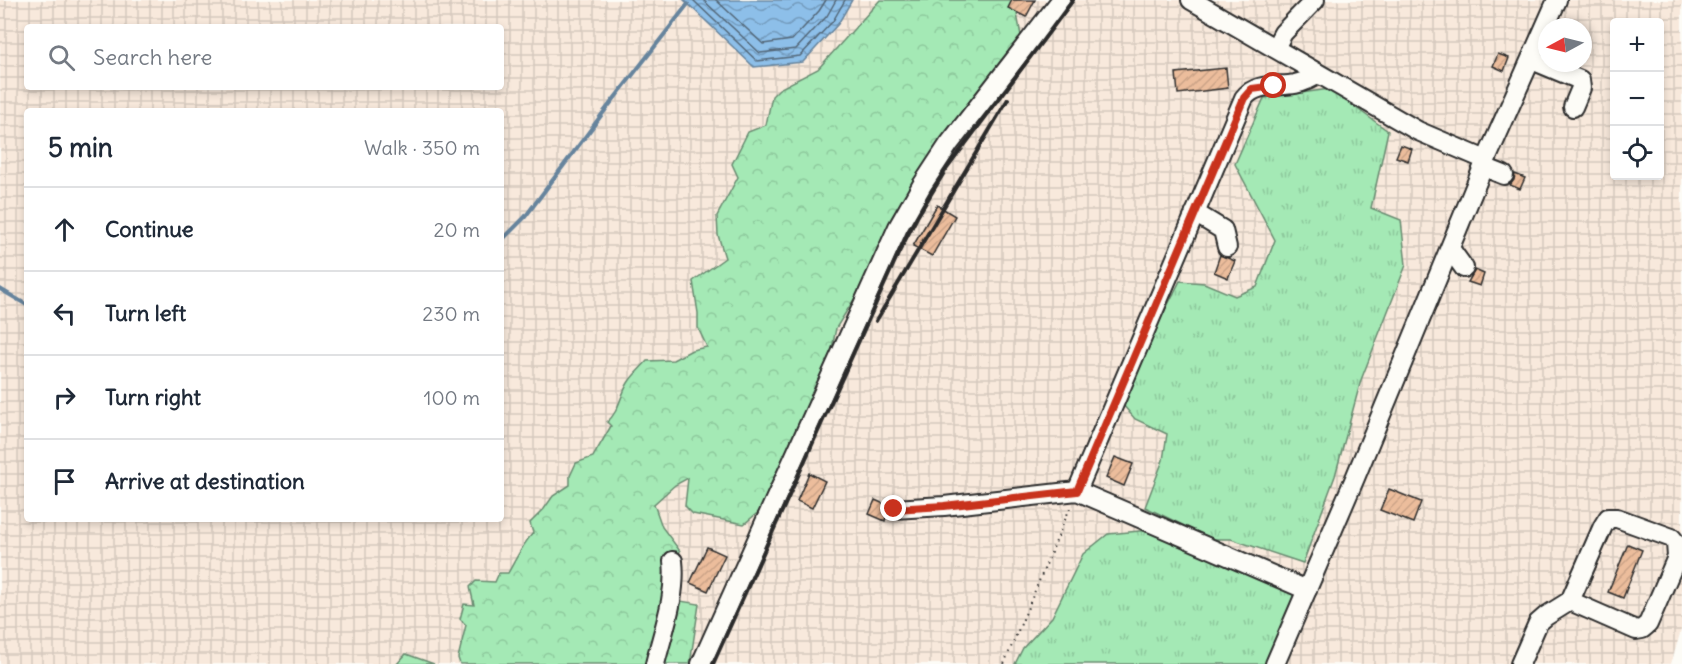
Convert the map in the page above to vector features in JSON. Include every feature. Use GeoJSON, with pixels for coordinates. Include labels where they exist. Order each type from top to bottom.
{"type":"FeatureCollection","features":[{"type":"Feature","properties":{"kind":"lane"},"geometry":{"type":"LineString","coordinates":[[701,664],[898,227],[922,184],[949,144],[1061,0]]}},
{"type":"Feature","properties":{"kind":"lane"},"geometry":{"type":"LineString","coordinates":[[1191,0],[1275,48],[1415,136],[1485,164],[1504,175]]}},
{"type":"Feature","properties":{"kind":"lane"},"geometry":{"type":"LineString","coordinates":[[1275,48],[1283,33],[1316,0]]}},
{"type":"Feature","properties":{"kind":"lane"},"geometry":{"type":"LineString","coordinates":[[1275,664],[1451,249],[1518,77],[1532,60],[1557,0]]}},
{"type":"Feature","properties":{"kind":"lane"},"geometry":{"type":"LineString","coordinates":[[1532,60],[1580,80],[1581,88],[1574,107]]}},
{"type":"Feature","properties":{"kind":"lane"},"geometry":{"type":"LineString","coordinates":[[1077,491],[1097,461],[1195,213],[1247,93],[1260,87],[1294,84],[1318,75]]}},
{"type":"Feature","properties":{"kind":"lane"},"geometry":{"type":"LineString","coordinates":[[1195,213],[1223,230],[1227,248]]}},
{"type":"Feature","properties":{"kind":"lane"},"geometry":{"type":"LineString","coordinates":[[1451,249],[1464,268]]}},
{"type":"Feature","properties":{"kind":"lane"},"geometry":{"type":"LineString","coordinates":[[894,509],[944,506],[1077,491],[1306,590]]}},
{"type":"Feature","properties":{"kind":"lane"},"geometry":{"type":"LineString","coordinates":[[1520,664],[1538,624],[1546,616],[1570,601],[1608,518],[1617,518],[1672,538],[1676,543],[1677,557],[1648,624],[1642,629],[1636,630],[1570,601]]}},
{"type":"Feature","properties":{"kind":"lane"},"geometry":{"type":"LineString","coordinates":[[655,664],[675,576],[674,561]]}},
{"type":"Feature","properties":{"kind":"path"},"geometry":{"type":"LineString","coordinates":[[1004,664],[1077,491]]}},
{"type":"Feature","properties":{"kind":"shaded area"},"geometry":{"type":"Polygon","coordinates":[[[0,0],[1682,0],[1682,627],[1671,664],[0,664],[0,0]]]}},
{"type":"Feature","properties":{"kind":"green space"},"geometry":{"type":"Polygon","coordinates":[[[880,0],[1020,0],[1017,14],[1022,41],[943,139],[891,219],[863,285],[836,328],[828,369],[767,505],[744,524],[693,514],[685,506],[688,478],[675,485],[654,504],[662,527],[680,551],[662,598],[699,604],[690,664],[460,664],[458,658],[466,625],[460,619],[464,604],[474,605],[470,587],[476,581],[495,582],[499,573],[508,573],[522,547],[533,533],[530,523],[553,496],[570,485],[570,476],[576,463],[593,457],[611,426],[607,422],[617,409],[632,377],[647,361],[673,360],[692,350],[707,347],[698,328],[693,281],[725,258],[718,235],[717,216],[738,177],[732,164],[748,132],[766,125],[772,96],[779,89],[818,69],[880,0]]]}},
{"type":"Feature","properties":{"kind":"green space"},"geometry":{"type":"Polygon","coordinates":[[[1330,89],[1388,131],[1371,208],[1401,220],[1406,265],[1361,380],[1335,476],[1303,563],[1231,539],[1212,539],[1145,507],[1163,460],[1167,434],[1135,419],[1123,405],[1150,340],[1180,281],[1204,283],[1235,296],[1257,287],[1275,240],[1235,164],[1264,98],[1330,89]]]}},
{"type":"Feature","properties":{"kind":"green space"},"geometry":{"type":"Polygon","coordinates":[[[1150,530],[1294,592],[1294,603],[1265,664],[1015,664],[1023,648],[1052,617],[1083,554],[1108,534],[1150,530]]]}},
{"type":"Feature","properties":{"kind":"green space"},"geometry":{"type":"Polygon","coordinates":[[[406,654],[434,664],[397,664],[406,654]]]}},
{"type":"Feature","properties":{"kind":"water"},"geometry":{"type":"Polygon","coordinates":[[[684,0],[852,0],[838,24],[803,62],[754,67],[684,0]]]}},
{"type":"Feature","properties":{"kind":"building"},"geometry":{"type":"Polygon","coordinates":[[[1012,0],[1035,0],[1026,17],[1008,8],[1012,0]]]}},
{"type":"Feature","properties":{"kind":"building"},"geometry":{"type":"Polygon","coordinates":[[[1498,54],[1509,58],[1504,71],[1493,66],[1498,54]]]}},
{"type":"Feature","properties":{"kind":"building"},"geometry":{"type":"Polygon","coordinates":[[[1226,68],[1228,88],[1178,94],[1176,73],[1226,68]]]}},
{"type":"Feature","properties":{"kind":"building"},"geometry":{"type":"Polygon","coordinates":[[[1401,145],[1412,149],[1408,161],[1396,157],[1401,145]]]}},
{"type":"Feature","properties":{"kind":"building"},"geometry":{"type":"Polygon","coordinates":[[[1515,174],[1525,178],[1520,189],[1510,185],[1515,174]]]}},
{"type":"Feature","properties":{"kind":"building"},"geometry":{"type":"Polygon","coordinates":[[[937,205],[955,216],[932,256],[913,246],[937,205]]]}},
{"type":"Feature","properties":{"kind":"building"},"geometry":{"type":"Polygon","coordinates":[[[1220,255],[1235,261],[1228,278],[1214,272],[1220,255]]]}},
{"type":"Feature","properties":{"kind":"building"},"geometry":{"type":"Polygon","coordinates":[[[1475,270],[1484,274],[1480,286],[1468,282],[1475,270]]]}},
{"type":"Feature","properties":{"kind":"building"},"geometry":{"type":"Polygon","coordinates":[[[1115,457],[1133,464],[1124,486],[1106,478],[1115,457]]]}},
{"type":"Feature","properties":{"kind":"building"},"geometry":{"type":"Polygon","coordinates":[[[809,473],[825,481],[812,508],[797,501],[809,473]]]}},
{"type":"Feature","properties":{"kind":"building"},"geometry":{"type":"Polygon","coordinates":[[[1389,489],[1421,502],[1413,523],[1380,510],[1389,489]]]}},
{"type":"Feature","properties":{"kind":"building"},"geometry":{"type":"Polygon","coordinates":[[[875,500],[884,504],[885,521],[869,514],[875,500]]]}},
{"type":"Feature","properties":{"kind":"building"},"geometry":{"type":"Polygon","coordinates":[[[1628,544],[1642,550],[1623,598],[1608,592],[1628,544]]]}},
{"type":"Feature","properties":{"kind":"building"},"geometry":{"type":"Polygon","coordinates":[[[707,547],[725,555],[708,591],[690,583],[707,547]]]}},
{"type":"Feature","properties":{"kind":"waterway"},"geometry":{"type":"LineString","coordinates":[[504,238],[525,217],[688,4]]}},
{"type":"Feature","properties":{"kind":"waterway"},"geometry":{"type":"LineString","coordinates":[[0,289],[24,303]]}},
{"type":"Feature","properties":{"kind":"railway"},"geometry":{"type":"LineString","coordinates":[[713,664],[899,252],[917,217],[945,171],[1073,0]]}},
{"type":"Feature","properties":{"kind":"railway"},"geometry":{"type":"LineString","coordinates":[[876,321],[1008,99]]}},
{"type":"Feature","properties":{"kind":"route"},"geometry":{"type":"LineString","coordinates":[[894,509],[944,506],[1077,491],[1244,98],[1252,89],[1274,86]]}}]}
